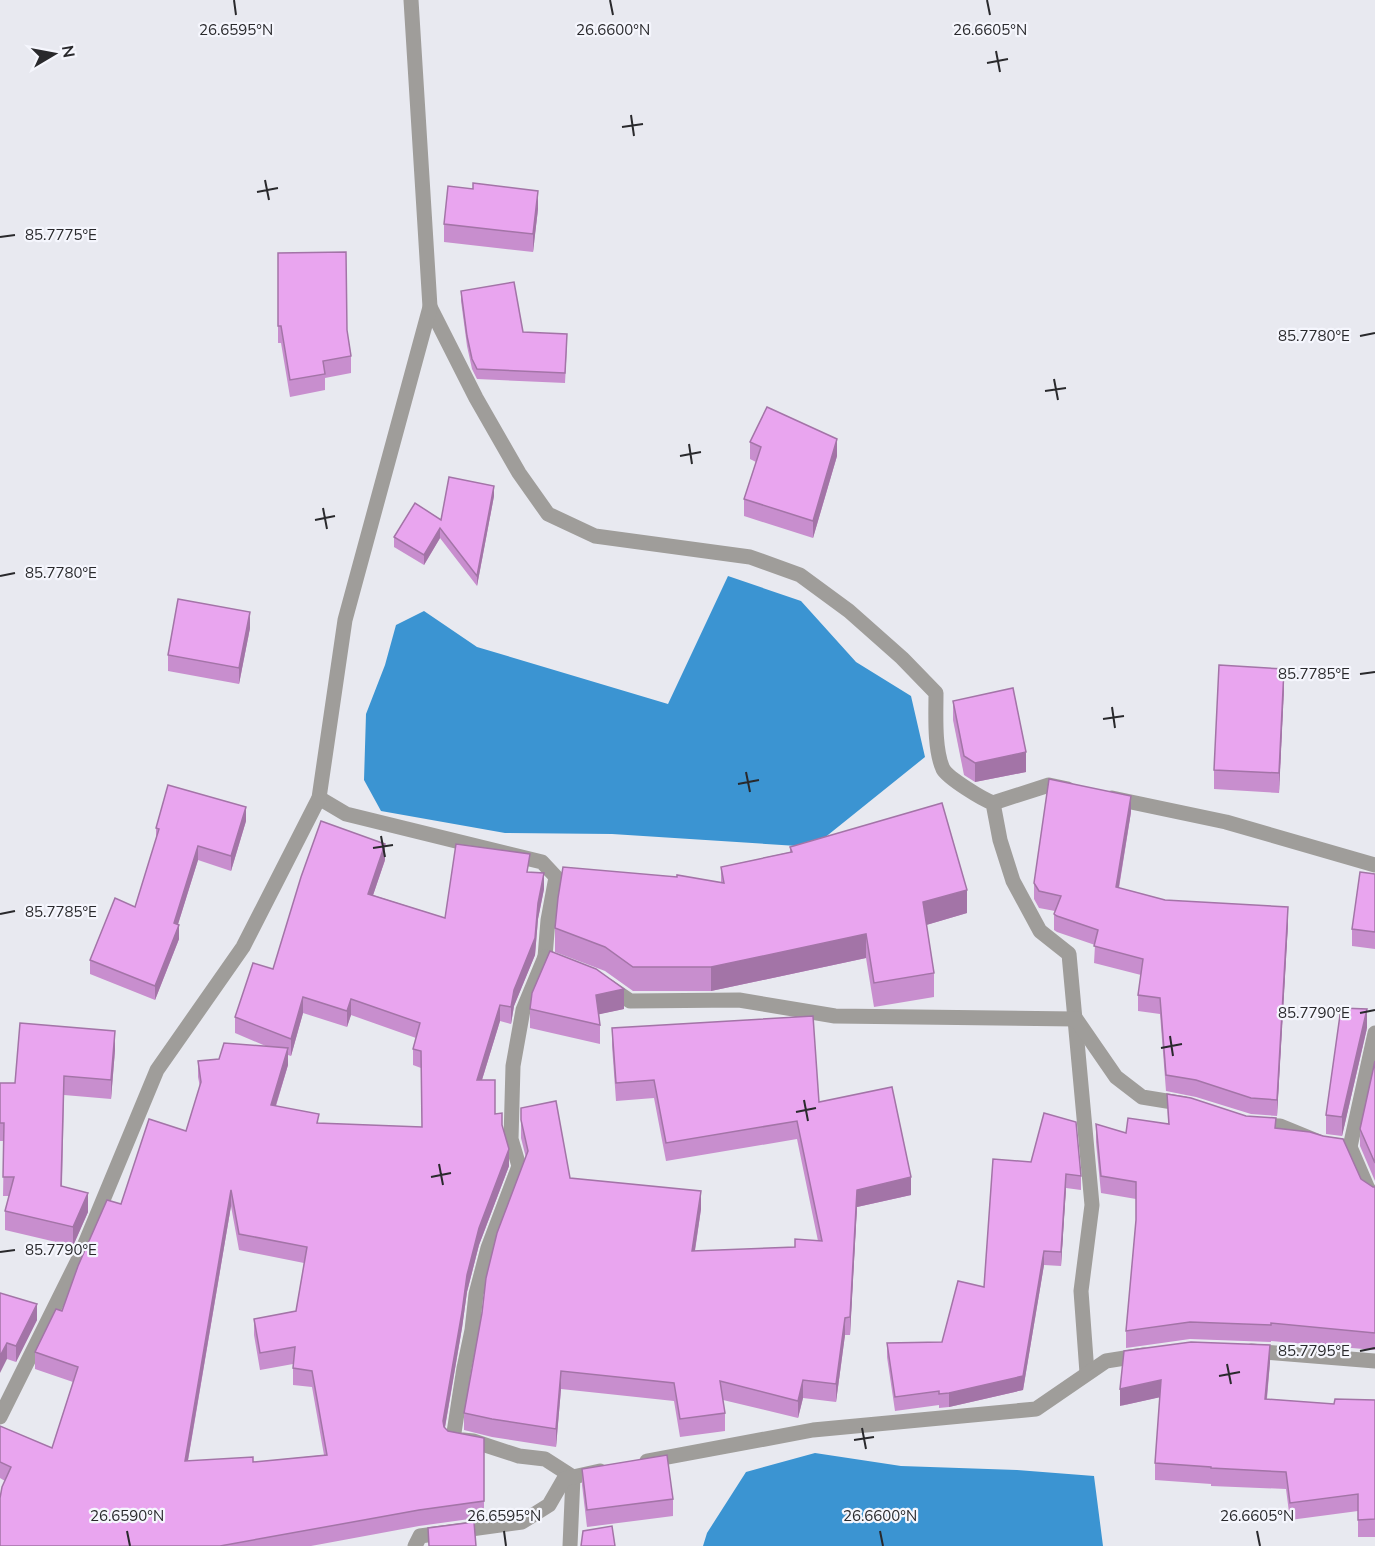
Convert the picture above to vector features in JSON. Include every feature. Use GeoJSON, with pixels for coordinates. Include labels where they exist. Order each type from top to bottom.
{"type":"FeatureCollection","features":[{"type":"Feature","properties":{"kind":"street"},"geometry":{"type":"LineString","coordinates":[[0,1417],[79,1258],[157,1070],[243,947],[319,798],[345,620],[430,307],[411,0]]}},
{"type":"Feature","properties":{"kind":"street"},"geometry":{"type":"LineString","coordinates":[[430,307],[476,398],[519,473],[548,514],[595,536],[750,557],[800,575],[849,611],[902,658],[936,693],[936,736],[944,770],[980,799],[993,803],[1048,785],[1226,822],[1375,865]]}},
{"type":"Feature","properties":{"kind":"street"},"geometry":{"type":"LineString","coordinates":[[319,798],[346,814],[542,862],[556,878],[548,920],[545,957],[523,1010],[513,1066],[511,1139],[519,1166],[488,1248],[476,1294],[453,1439],[473,1441],[519,1456],[545,1460],[573,1477]]}},
{"type":"Feature","properties":{"kind":"street"},"geometry":{"type":"LineString","coordinates":[[993,803],[1000,840],[1013,881],[1040,931],[1069,954],[1092,1205],[1080,1291],[1088,1373]]}},
{"type":"Feature","properties":{"kind":"street"},"geometry":{"type":"LineString","coordinates":[[545,957],[601,980],[630,1001],[739,1000],[836,1016],[1076,1019]]}},
{"type":"Feature","properties":{"kind":"street"},"geometry":{"type":"LineString","coordinates":[[1076,1019],[1116,1077],[1142,1097],[1204,1109]]}},
{"type":"Feature","properties":{"kind":"street"},"geometry":{"type":"LineString","coordinates":[[1375,1033],[1350,1147],[1368,1189],[1375,1195]]}},
{"type":"Feature","properties":{"kind":"street"},"geometry":{"type":"LineString","coordinates":[[1238,1121],[1280,1126],[1324,1144],[1350,1147]]}},
{"type":"Feature","properties":{"kind":"street"},"geometry":{"type":"LineString","coordinates":[[1236,1351],[1375,1361]]}},
{"type":"Feature","properties":{"kind":"street"},"geometry":{"type":"LineString","coordinates":[[415,1546],[420,1536],[522,1522],[549,1505],[564,1479],[813,1430],[1036,1409],[1106,1361],[1158,1354]]}},
{"type":"Feature","properties":{"kind":"street"},"geometry":{"type":"LineString","coordinates":[[570,1546],[573,1477]]}},
{"type":"Feature","properties":{"kind":"water"},"geometry":{"type":"Polygon","coordinates":[[[728,576],[801,601],[856,662],[911,696],[925,757],[813,847],[612,834],[505,833],[381,811],[364,780],[366,714],[385,665],[396,625],[424,611],[477,647],[668,704],[728,576]]]}},
{"type":"Feature","properties":{"kind":"water"},"geometry":{"type":"Polygon","coordinates":[[[815,1453],[901,1466],[1017,1470],[1094,1476],[1103,1546],[703,1546],[707,1533],[746,1472],[815,1453]]]}},
{"type":"Feature","properties":{"kind":"building"},"geometry":{"type":"Polygon","coordinates":[[[473,183],[538,191],[533,234],[444,224],[448,186],[473,189],[473,183]]]}},
{"type":"Feature","properties":{"kind":"building"},"geometry":{"type":"Polygon","coordinates":[[[346,252],[347,330],[351,356],[323,361],[325,374],[290,380],[281,326],[278,326],[278,253],[346,252]]]}},
{"type":"Feature","properties":{"kind":"building"},"geometry":{"type":"Polygon","coordinates":[[[514,282],[523,332],[567,334],[565,373],[477,369],[472,359],[467,336],[461,291],[514,282]]]}},
{"type":"Feature","properties":{"kind":"building"},"geometry":{"type":"Polygon","coordinates":[[[767,407],[837,439],[813,521],[744,499],[761,447],[750,442],[767,407]]]}},
{"type":"Feature","properties":{"kind":"building"},"geometry":{"type":"Polygon","coordinates":[[[449,477],[494,486],[477,576],[440,528],[424,555],[394,537],[415,503],[441,520],[449,477]]]}},
{"type":"Feature","properties":{"kind":"building"},"geometry":{"type":"Polygon","coordinates":[[[178,599],[250,612],[239,668],[168,655],[178,599]]]}},
{"type":"Feature","properties":{"kind":"building"},"geometry":{"type":"Polygon","coordinates":[[[1219,665],[1284,669],[1279,773],[1214,770],[1219,665]]]}},
{"type":"Feature","properties":{"kind":"building"},"geometry":{"type":"Polygon","coordinates":[[[1013,688],[1026,752],[975,763],[964,756],[953,701],[1013,688]]]}},
{"type":"Feature","properties":{"kind":"building"},"geometry":{"type":"Polygon","coordinates":[[[1049,779],[1131,796],[1116,887],[1165,900],[1288,907],[1277,1100],[1251,1098],[1196,1080],[1166,1075],[1160,998],[1138,995],[1143,959],[1094,946],[1098,930],[1054,914],[1061,896],[1039,891],[1034,883],[1049,779]]]}},
{"type":"Feature","properties":{"kind":"building"},"geometry":{"type":"Polygon","coordinates":[[[168,785],[246,807],[231,856],[198,846],[174,923],[179,925],[155,986],[90,960],[115,898],[135,907],[159,829],[156,828],[168,785]]]}},
{"type":"Feature","properties":{"kind":"building"},"geometry":{"type":"Polygon","coordinates":[[[942,803],[967,890],[923,902],[934,973],[874,983],[866,934],[711,967],[633,967],[605,947],[555,928],[563,867],[677,877],[677,875],[724,883],[721,867],[792,852],[790,847],[942,803]]]}},
{"type":"Feature","properties":{"kind":"building"},"geometry":{"type":"Polygon","coordinates":[[[321,821],[385,844],[368,894],[445,918],[456,844],[530,854],[527,872],[544,873],[538,903],[535,938],[514,990],[511,1007],[500,1005],[477,1080],[495,1080],[495,1114],[502,1113],[502,1125],[509,1149],[479,1228],[467,1275],[443,1421],[448,1431],[484,1438],[484,1501],[419,1510],[220,1546],[0,1546],[0,1498],[11,1467],[0,1462],[0,1426],[52,1448],[78,1367],[35,1352],[56,1309],[62,1311],[78,1266],[107,1200],[121,1204],[149,1119],[186,1131],[201,1082],[198,1061],[219,1059],[224,1043],[288,1048],[271,1105],[319,1114],[317,1123],[422,1127],[421,1051],[413,1049],[420,1023],[351,999],[347,1011],[303,997],[291,1039],[235,1017],[253,963],[273,969],[321,821]],[[231,1190],[185,1461],[253,1457],[253,1462],[327,1455],[312,1371],[293,1368],[295,1347],[260,1353],[254,1319],[296,1311],[307,1247],[239,1234],[231,1190]]]}},
{"type":"Feature","properties":{"kind":"building"},"geometry":{"type":"Polygon","coordinates":[[[1360,872],[1375,874],[1375,932],[1352,929],[1360,872]]]}},
{"type":"Feature","properties":{"kind":"building"},"geometry":{"type":"Polygon","coordinates":[[[550,951],[596,969],[624,989],[596,995],[600,1025],[530,1009],[532,993],[550,951]]]}},
{"type":"Feature","properties":{"kind":"building"},"geometry":{"type":"Polygon","coordinates":[[[1341,1008],[1367,1009],[1342,1117],[1326,1115],[1341,1008]]]}},
{"type":"Feature","properties":{"kind":"building"},"geometry":{"type":"Polygon","coordinates":[[[813,1016],[819,1102],[892,1087],[911,1177],[857,1190],[850,1317],[845,1318],[836,1384],[803,1380],[798,1401],[720,1381],[725,1413],[680,1419],[674,1383],[561,1371],[556,1429],[464,1413],[486,1278],[497,1233],[528,1151],[521,1120],[521,1108],[556,1101],[570,1178],[701,1191],[692,1251],[795,1247],[795,1239],[822,1241],[797,1121],[666,1143],[654,1080],[616,1083],[612,1028],[813,1016]]]}},
{"type":"Feature","properties":{"kind":"building"},"geometry":{"type":"Polygon","coordinates":[[[20,1023],[115,1031],[111,1080],[64,1076],[61,1186],[88,1193],[73,1227],[5,1211],[14,1177],[3,1177],[4,1123],[0,1123],[0,1083],[15,1083],[20,1023]]]}},
{"type":"Feature","properties":{"kind":"building"},"geometry":{"type":"Polygon","coordinates":[[[1375,1061],[1375,1163],[1360,1129],[1375,1061]]]}},
{"type":"Feature","properties":{"kind":"building"},"geometry":{"type":"Polygon","coordinates":[[[1167,1094],[1191,1098],[1246,1116],[1276,1118],[1275,1128],[1343,1139],[1361,1179],[1375,1187],[1375,1333],[1271,1323],[1271,1325],[1190,1322],[1126,1331],[1136,1220],[1136,1182],[1101,1176],[1096,1124],[1126,1133],[1128,1118],[1169,1124],[1167,1094]]]}},
{"type":"Feature","properties":{"kind":"building"},"geometry":{"type":"Polygon","coordinates":[[[1044,1113],[1076,1122],[1081,1176],[1066,1174],[1061,1252],[1044,1251],[1023,1376],[949,1393],[939,1394],[939,1391],[895,1397],[887,1343],[942,1342],[958,1281],[984,1287],[993,1159],[1031,1162],[1044,1113]]]}},
{"type":"Feature","properties":{"kind":"building"},"geometry":{"type":"Polygon","coordinates":[[[0,1293],[37,1304],[16,1346],[7,1343],[0,1356],[0,1293]]]}},
{"type":"Feature","properties":{"kind":"building"},"geometry":{"type":"Polygon","coordinates":[[[1191,1342],[1270,1345],[1265,1399],[1334,1404],[1335,1399],[1375,1400],[1375,1519],[1358,1520],[1358,1494],[1290,1503],[1286,1472],[1155,1463],[1161,1380],[1120,1389],[1124,1351],[1191,1342]]]}},
{"type":"Feature","properties":{"kind":"building"},"geometry":{"type":"Polygon","coordinates":[[[667,1455],[673,1499],[587,1510],[582,1469],[667,1455]]]}},
{"type":"Feature","properties":{"kind":"building"},"geometry":{"type":"Polygon","coordinates":[[[474,1522],[476,1546],[429,1546],[428,1528],[474,1522]]]}},
{"type":"Feature","properties":{"kind":"building"},"geometry":{"type":"Polygon","coordinates":[[[612,1526],[615,1546],[581,1546],[583,1531],[612,1526]]]}}]}
